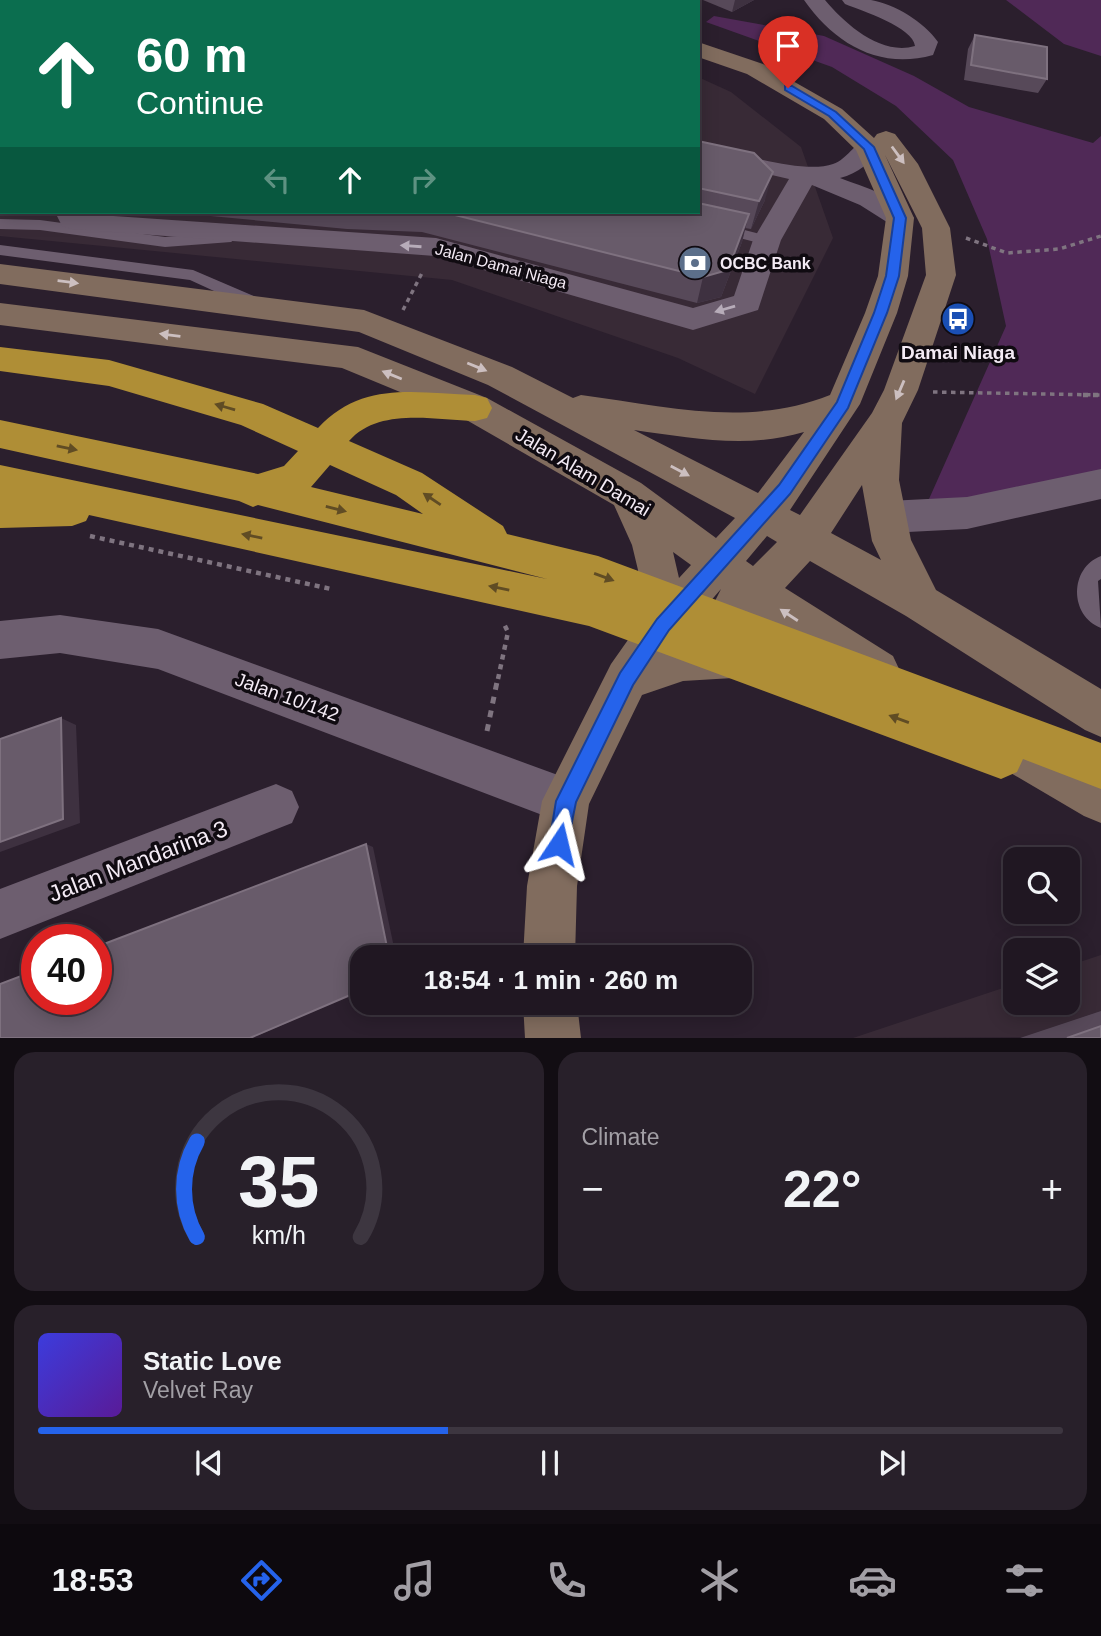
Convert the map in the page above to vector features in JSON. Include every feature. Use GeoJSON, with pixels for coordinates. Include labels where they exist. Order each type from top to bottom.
{"type":"FeatureCollection","features":[{"type":"Feature","properties":{"kind":"highway"},"geometry":{"type":"LineString","coordinates":[[0,359],[109,373],[251,414],[409,484],[589,607]]}},
{"type":"Feature","properties":{"kind":"highway"},"geometry":{"type":"LineString","coordinates":[[0,512],[166,506],[231,498],[297,477],[345,422],[381,405],[475,408]]}},
{"type":"Feature","properties":{"kind":"highway"},"geometry":{"type":"LineString","coordinates":[[0,434],[256,489],[598,574],[1101,766]]}},
{"type":"Feature","properties":{"kind":"highway"},"geometry":{"type":"LineString","coordinates":[[0,480],[589,607],[1101,792]]}},
{"type":"Feature","properties":{"kind":"main road"},"geometry":{"type":"LineString","coordinates":[[700,33],[824,85],[862,111],[905,164],[936,228],[941,275],[893,406],[880,480],[892,541],[921,603]]}},
{"type":"Feature","properties":{"kind":"main road"},"geometry":{"type":"LineString","coordinates":[[550,945],[552,886],[566,801],[627,679],[663,625],[764,515],[843,404],[881,313],[892,276],[900,218],[869,147],[833,114],[805,97],[755,69],[700,50]]}},
{"type":"Feature","properties":{"kind":"main road"},"geometry":{"type":"LineString","coordinates":[[0,274],[364,321],[500,376],[764,515],[921,603],[1101,715]]}},
{"type":"Feature","properties":{"kind":"main road","name":"Jalan Alam Damai"},"geometry":{"type":"LineString","coordinates":[[0,314],[346,356],[475,408],[628,494],[755,592],[856,659],[1101,799]]}},
{"type":"Feature","properties":{"kind":"main road"},"geometry":{"type":"LineString","coordinates":[[558,407],[726,426],[760,427],[814,416],[843,404]]}},
{"type":"Feature","properties":{"kind":"main road"},"geometry":{"type":"LineString","coordinates":[[627,679],[668,647],[755,592],[806,538],[893,406]]}},
{"type":"Feature","properties":{"kind":"main road"},"geometry":{"type":"LineString","coordinates":[[628,494],[652,545],[658,570],[663,625]]}},
{"type":"Feature","properties":{"kind":"main road"},"geometry":{"type":"LineString","coordinates":[[627,679],[683,660],[768,655],[856,659]]}},
{"type":"Feature","properties":{"kind":"main road"},"geometry":{"type":"LineString","coordinates":[[551,1015],[553,1038]]}},
{"type":"Feature","properties":{"kind":"street"},"geometry":{"type":"LineString","coordinates":[[814,0],[837,26],[881,50],[900,55],[925,50],[927,42],[921,33],[906,23],[852,0]]}},
{"type":"Feature","properties":{"kind":"street"},"geometry":{"type":"LineString","coordinates":[[700,150],[806,173],[824,174],[844,169],[869,147]]}},
{"type":"Feature","properties":{"kind":"street"},"geometry":{"type":"LineString","coordinates":[[806,173],[852,191],[900,218]]}},
{"type":"Feature","properties":{"kind":"street","name":"Jalan Damai Niaga"},"geometry":{"type":"LineString","coordinates":[[69,214],[72,220],[436,247],[693,319],[747,303],[767,240],[806,173]]}},
{"type":"Feature","properties":{"kind":"street"},"geometry":{"type":"LineString","coordinates":[[888,517],[967,513],[1101,484]]}},
{"type":"Feature","properties":{"kind":"street","name":"Jalan 10/142"},"geometry":{"type":"LineString","coordinates":[[0,640],[60,634],[158,649],[566,801]]}},
{"type":"Feature","properties":{"kind":"street","name":"Jalan Mandarina 3"},"geometry":{"type":"LineString","coordinates":[[0,914],[275,807]]}},
{"type":"Feature","properties":{"kind":"lane"},"geometry":{"type":"LineString","coordinates":[[0,224],[38,219],[165,242],[267,235]]}},
{"type":"Feature","properties":{"kind":"lane"},"geometry":{"type":"LineString","coordinates":[[705,226],[767,240]]}},
{"type":"Feature","properties":{"kind":"lane"},"geometry":{"type":"LineString","coordinates":[[0,250],[193,275],[261,306]]}},
{"type":"Feature","properties":{"kind":"lane"},"geometry":{"type":"LineString","coordinates":[[1101,565],[1088,578],[1088,604],[1101,618]]}},
{"type":"Feature","properties":{"kind":"path"},"geometry":{"type":"LineString","coordinates":[[936,228],[1007,253],[1059,249],[1101,236]]}},
{"type":"Feature","properties":{"kind":"path"},"geometry":{"type":"LineString","coordinates":[[391,332],[436,247]]}},
{"type":"Feature","properties":{"kind":"path"},"geometry":{"type":"LineString","coordinates":[[893,406],[1101,395]]}},
{"type":"Feature","properties":{"kind":"path"},"geometry":{"type":"LineString","coordinates":[[479,769],[509,632],[503,622]]}},
{"type":"Feature","properties":{"kind":"shaded area"},"geometry":{"type":"Polygon","coordinates":[[[1006,0],[1101,0],[1101,56],[1064,44],[1006,0]]]}},
{"type":"Feature","properties":{"kind":"shaded area"},"geometry":{"type":"Polygon","coordinates":[[[714,16],[824,36],[914,76],[969,107],[1093,143],[1101,136],[1101,471],[925,508],[1006,326],[987,239],[953,160],[896,106],[832,67],[706,22],[714,16]]]}},
{"type":"Feature","properties":{"kind":"shaded area"},"geometry":{"type":"Polygon","coordinates":[[[700,78],[731,92],[801,147],[833,238],[755,394],[678,358],[452,280],[0,236],[0,214],[700,214],[700,78]]]}},
{"type":"Feature","properties":{"kind":"shaded area"},"geometry":{"type":"Polygon","coordinates":[[[1101,955],[1101,1037],[853,1038],[1003,988],[1003,1015],[1080,1015],[1080,962],[1101,955]]]}},
{"type":"Feature","properties":{"kind":"building"},"geometry":{"type":"Polygon","coordinates":[[[975,35],[1047,47],[1047,79],[971,65],[975,35]]]}},
{"type":"Feature","properties":{"kind":"building"},"geometry":{"type":"Polygon","coordinates":[[[700,141],[754,153],[773,172],[759,201],[700,188],[700,141]]]}},
{"type":"Feature","properties":{"kind":"building"},"geometry":{"type":"Polygon","coordinates":[[[700,203],[749,214],[728,270],[703,277],[451,214],[700,214],[700,203]]]}},
{"type":"Feature","properties":{"kind":"building"},"geometry":{"type":"Polygon","coordinates":[[[61,718],[63,819],[0,842],[0,739],[61,718]]]}},
{"type":"Feature","properties":{"kind":"building"},"geometry":{"type":"Polygon","coordinates":[[[366,844],[387,945],[350,945],[350,995],[250,1038],[0,1038],[0,984],[21,976],[21,1015],[112,1015],[112,941],[366,844]]]}},
{"type":"Feature","properties":{"kind":"building"},"geometry":{"type":"Polygon","coordinates":[[[1101,1026],[1101,1038],[1067,1038],[1101,1026]]]}},
{"type":"Feature","properties":{"kind":"place","name":"OCBC Bank"},"geometry":{"type":"Point","coordinates":[695,263]}},
{"type":"Feature","properties":{"kind":"place","name":"Damai Niaga"},"geometry":{"type":"Point","coordinates":[958,319]}},
{"type":"Feature","properties":{"kind":"route"},"geometry":{"type":"LineString","coordinates":[[559,844],[566,801],[627,679],[663,625],[785,489],[843,404],[881,313],[892,276],[900,218],[869,147],[833,114],[788,88]]}}]}
